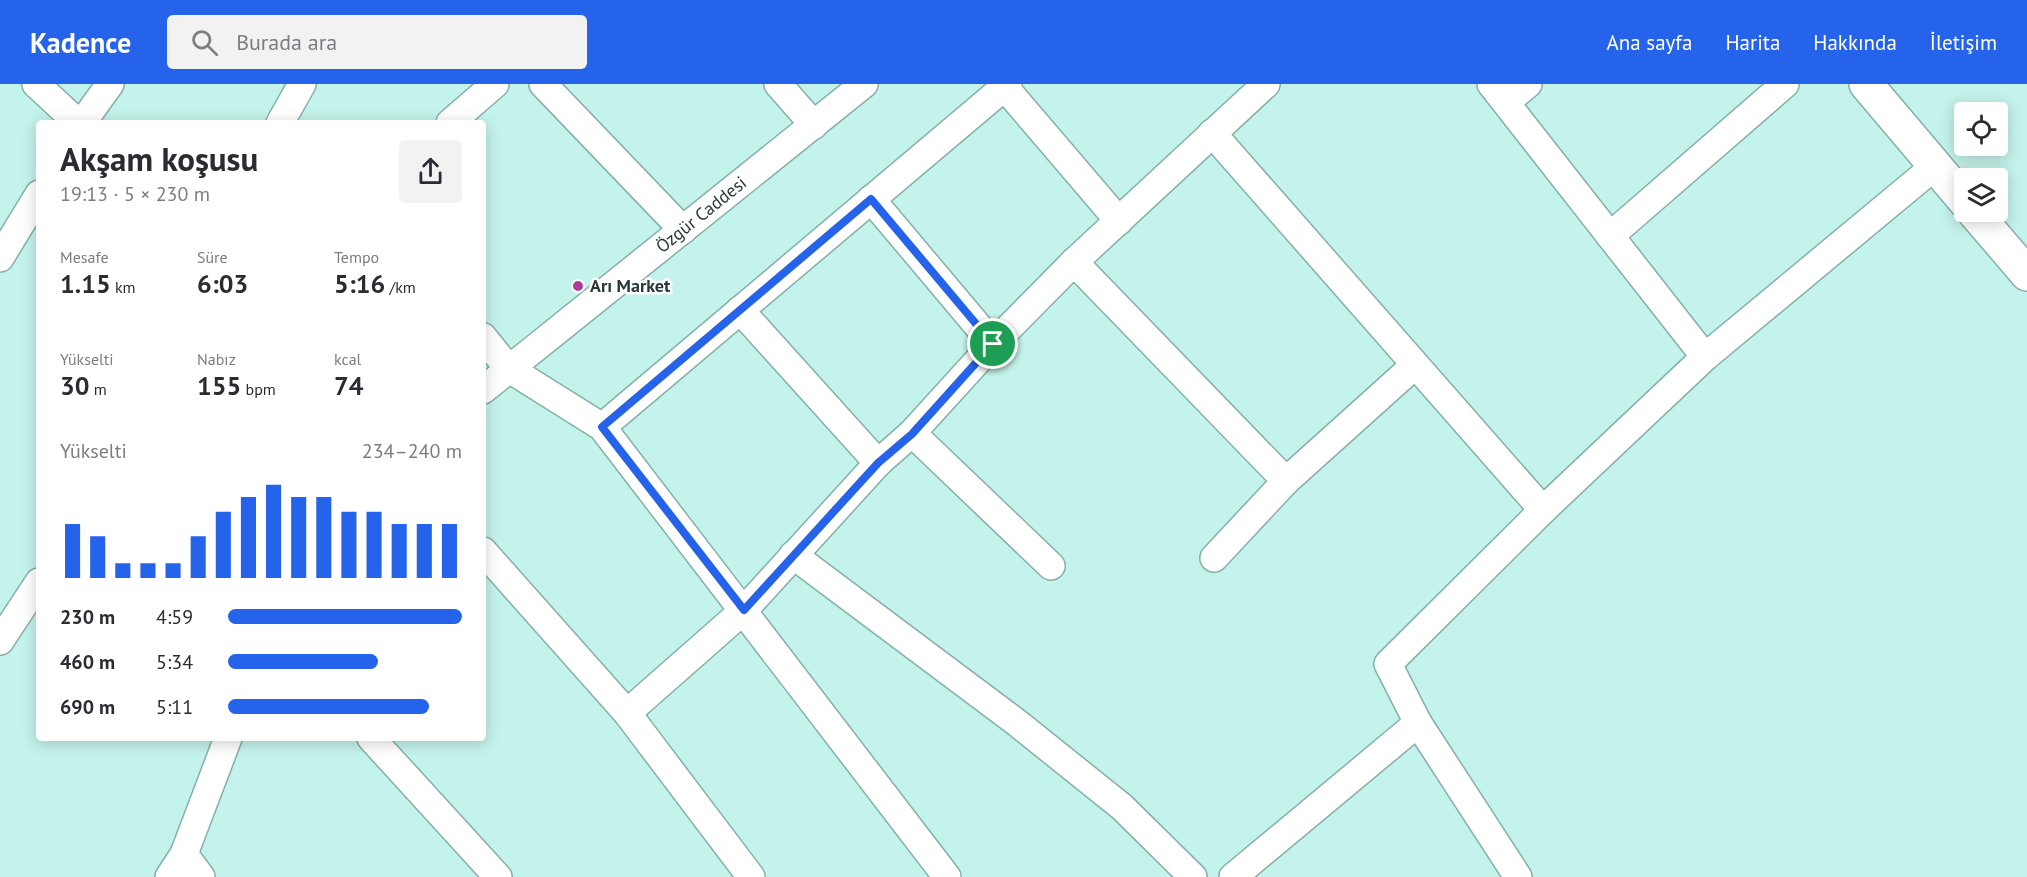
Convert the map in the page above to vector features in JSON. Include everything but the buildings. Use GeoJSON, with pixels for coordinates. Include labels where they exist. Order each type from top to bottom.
{"type":"FeatureCollection","features":[{"type":"Feature","properties":{"kind":"main road"},"geometry":{"type":"LineString","coordinates":[[1866,84],[1954,188]]}},
{"type":"Feature","properties":{"kind":"main road"},"geometry":{"type":"LineString","coordinates":[[1983,222],[2027,274]]}},
{"type":"Feature","properties":{"kind":"street"},"geometry":{"type":"LineString","coordinates":[[36,84],[77,120]]}},
{"type":"Feature","properties":{"kind":"street"},"geometry":{"type":"LineString","coordinates":[[82,120],[110,84]]}},
{"type":"Feature","properties":{"kind":"street"},"geometry":{"type":"LineString","coordinates":[[282,120],[302,84]]}},
{"type":"Feature","properties":{"kind":"street"},"geometry":{"type":"LineString","coordinates":[[453,120],[495,84]]}},
{"type":"Feature","properties":{"kind":"street"},"geometry":{"type":"LineString","coordinates":[[543,84],[683,230]]}},
{"type":"Feature","properties":{"kind":"street"},"geometry":{"type":"LineString","coordinates":[[778,84],[814,125]]}},
{"type":"Feature","properties":{"kind":"street","name":"Özgür Caddesi"},"geometry":{"type":"LineString","coordinates":[[486,387],[864,84]]}},
{"type":"Feature","properties":{"kind":"street"},"geometry":{"type":"LineString","coordinates":[[627,713],[744,610],[878,463],[912,434],[993,344],[1074,262],[1266,84]]}},
{"type":"Feature","properties":{"kind":"street"},"geometry":{"type":"LineString","coordinates":[[1527,84],[1499,93],[1705,357]]}},
{"type":"Feature","properties":{"kind":"street"},"geometry":{"type":"LineString","coordinates":[[1610,236],[1785,84]]}},
{"type":"Feature","properties":{"kind":"street"},"geometry":{"type":"LineString","coordinates":[[602,427],[1005,85],[1119,221]]}},
{"type":"Feature","properties":{"kind":"street"},"geometry":{"type":"LineString","coordinates":[[1212,132],[1543,510]]}},
{"type":"Feature","properties":{"kind":"street"},"geometry":{"type":"LineString","coordinates":[[1518,877],[1418,723],[1388,664],[1543,510],[1705,357],[1935,166]]}},
{"type":"Feature","properties":{"kind":"street"},"geometry":{"type":"LineString","coordinates":[[0,258],[36,199]]}},
{"type":"Feature","properties":{"kind":"street"},"geometry":{"type":"LineString","coordinates":[[871,199],[993,344]]}},
{"type":"Feature","properties":{"kind":"street"},"geometry":{"type":"LineString","coordinates":[[1074,262],[1286,481]]}},
{"type":"Feature","properties":{"kind":"street"},"geometry":{"type":"LineString","coordinates":[[740,310],[878,463]]}},
{"type":"Feature","properties":{"kind":"street"},"geometry":{"type":"LineString","coordinates":[[486,341],[508,368],[602,427],[947,877]]}},
{"type":"Feature","properties":{"kind":"street"},"geometry":{"type":"LineString","coordinates":[[1214,558],[1286,481],[1415,365]]}},
{"type":"Feature","properties":{"kind":"street"},"geometry":{"type":"LineString","coordinates":[[912,434],[1051,566]]}},
{"type":"Feature","properties":{"kind":"street"},"geometry":{"type":"LineString","coordinates":[[486,555],[627,713],[751,877]]}},
{"type":"Feature","properties":{"kind":"street"},"geometry":{"type":"LineString","coordinates":[[793,555],[1016,722],[1122,807],[1193,877]]}},
{"type":"Feature","properties":{"kind":"street"},"geometry":{"type":"LineString","coordinates":[[0,641],[36,587]]}},
{"type":"Feature","properties":{"kind":"street"},"geometry":{"type":"LineString","coordinates":[[1233,877],[1418,723]]}},
{"type":"Feature","properties":{"kind":"street"},"geometry":{"type":"LineString","coordinates":[[169,877],[184,854],[227,741]]}},
{"type":"Feature","properties":{"kind":"street"},"geometry":{"type":"LineString","coordinates":[[374,741],[498,877]]}},
{"type":"Feature","properties":{"kind":"street"},"geometry":{"type":"LineString","coordinates":[[184,854],[201,877]]}},
{"type":"Feature","properties":{"kind":"place","name":"Arı Market"},"geometry":{"type":"Point","coordinates":[578,286]}},
{"type":"Feature","properties":{"kind":"route"},"geometry":{"type":"LineString","coordinates":[[871,199],[993,344],[912,434],[878,463],[744,610],[602,427],[871,199]]}}]}
